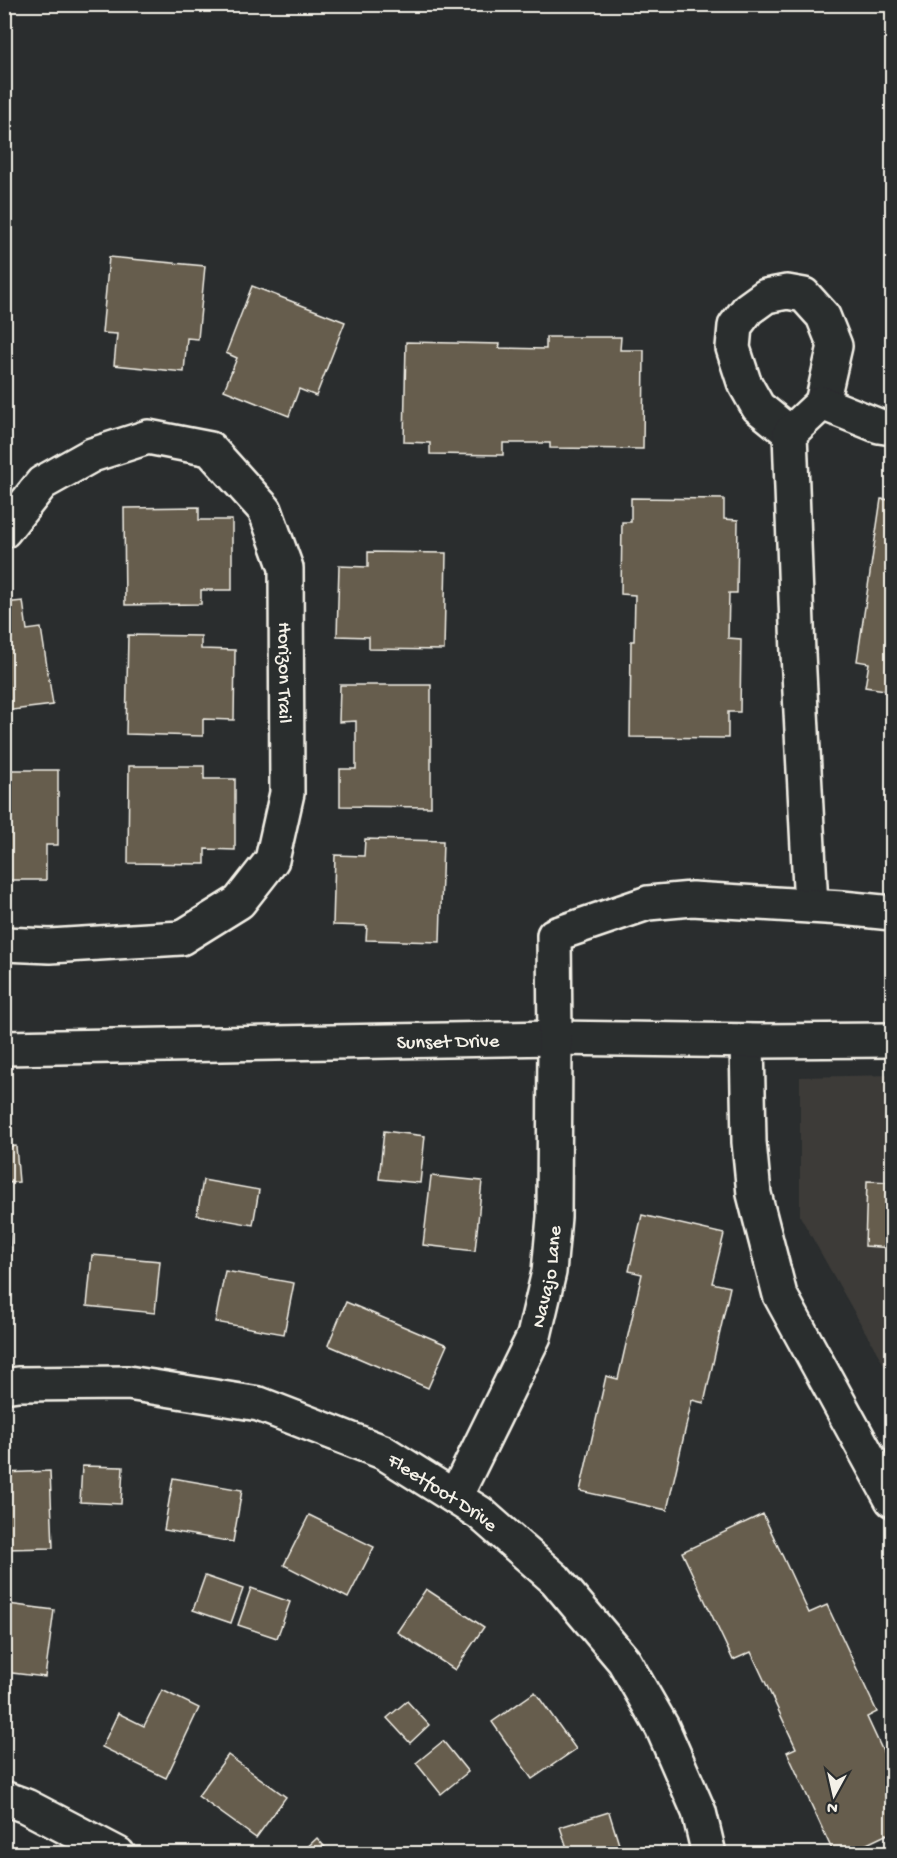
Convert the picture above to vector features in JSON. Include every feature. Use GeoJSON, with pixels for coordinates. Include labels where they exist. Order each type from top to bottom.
{"type":"FeatureCollection","features":[{"type":"Feature","properties":{"kind":"street"},"geometry":{"type":"LineString","coordinates":[[790,433],[822,403],[835,346],[823,316],[804,295],[787,292],[766,296],[748,309],[735,326],[734,348],[744,382],[758,407],[790,433],[811,906],[892,913]]}},
{"type":"Feature","properties":{"kind":"street"},"geometry":{"type":"LineString","coordinates":[[822,403],[879,426],[892,428]]}},
{"type":"Feature","properties":{"kind":"street","name":"Horizon Trail"},"geometry":{"type":"LineString","coordinates":[[4,531],[42,483],[92,455],[148,437],[210,449],[265,510],[286,568],[287,793],[272,860],[239,902],[181,938],[50,946],[4,944]]}},
{"type":"Feature","properties":{"kind":"street","name":"Navajo Lane"},"geometry":{"type":"LineString","coordinates":[[455,1497],[534,1336],[549,1272],[554,1217],[554,935],[648,903],[692,899],[811,906]]}},
{"type":"Feature","properties":{"kind":"street","name":"Sunset Drive"},"geometry":{"type":"LineString","coordinates":[[4,1048],[555,1038],[747,1041],[892,1040]]}},
{"type":"Feature","properties":{"kind":"street"},"geometry":{"type":"LineString","coordinates":[[747,1041],[749,1142],[754,1194],[780,1295],[892,1500]]}},
{"type":"Feature","properties":{"kind":"street","name":"Fleetfoot Drive"},"geometry":{"type":"LineString","coordinates":[[4,1386],[128,1383],[259,1404],[383,1452],[480,1513],[555,1579],[624,1661],[662,1727],[699,1812],[709,1854]]}},
{"type":"Feature","properties":{"kind":"street"},"geometry":{"type":"LineString","coordinates":[[4,1798],[26,1806],[118,1854]]}},
{"type":"Feature","properties":{"kind":"shaded area"},"geometry":{"type":"Polygon","coordinates":[[[892,1075],[892,1379],[800,1216],[800,1077],[892,1075]]]}},
{"type":"Feature","properties":{"kind":"building"},"geometry":{"type":"Polygon","coordinates":[[[109,257],[205,266],[198,339],[187,338],[184,372],[114,365],[117,334],[102,333],[109,257]]]}},
{"type":"Feature","properties":{"kind":"building"},"geometry":{"type":"Polygon","coordinates":[[[252,286],[345,322],[316,396],[299,389],[289,416],[224,390],[237,358],[226,353],[252,286]]]}},
{"type":"Feature","properties":{"kind":"building"},"geometry":{"type":"Polygon","coordinates":[[[546,337],[621,337],[620,350],[644,350],[643,449],[550,448],[550,443],[503,443],[503,455],[430,454],[430,443],[404,442],[406,342],[500,344],[499,348],[546,349],[546,337]]]}},
{"type":"Feature","properties":{"kind":"building"},"geometry":{"type":"Polygon","coordinates":[[[631,498],[724,499],[724,519],[738,520],[737,593],[729,593],[728,638],[741,639],[740,712],[728,712],[728,738],[630,737],[631,641],[634,641],[635,595],[621,594],[622,522],[631,522],[631,498]]]}},
{"type":"Feature","properties":{"kind":"building"},"geometry":{"type":"Polygon","coordinates":[[[881,499],[892,500],[892,691],[865,687],[869,663],[857,661],[881,499]]]}},
{"type":"Feature","properties":{"kind":"building"},"geometry":{"type":"Polygon","coordinates":[[[199,507],[199,520],[232,520],[232,590],[201,590],[201,604],[125,605],[124,508],[199,507]]]}},
{"type":"Feature","properties":{"kind":"building"},"geometry":{"type":"Polygon","coordinates":[[[368,552],[446,553],[444,650],[369,649],[369,637],[337,636],[339,566],[368,567],[368,552]]]}},
{"type":"Feature","properties":{"kind":"building"},"geometry":{"type":"Polygon","coordinates":[[[23,601],[27,630],[41,628],[53,705],[4,711],[4,603],[23,601]]]}},
{"type":"Feature","properties":{"kind":"building"},"geometry":{"type":"Polygon","coordinates":[[[128,635],[201,636],[201,649],[235,650],[234,720],[203,719],[203,736],[126,734],[128,635]]]}},
{"type":"Feature","properties":{"kind":"building"},"geometry":{"type":"Polygon","coordinates":[[[340,685],[431,685],[431,807],[340,806],[340,769],[356,769],[356,721],[339,722],[340,685]]]}},
{"type":"Feature","properties":{"kind":"building"},"geometry":{"type":"Polygon","coordinates":[[[129,766],[204,766],[204,779],[235,779],[235,850],[205,849],[205,864],[128,863],[129,766]]]}},
{"type":"Feature","properties":{"kind":"building"},"geometry":{"type":"Polygon","coordinates":[[[4,770],[58,770],[58,845],[46,845],[46,880],[4,880],[4,770]]]}},
{"type":"Feature","properties":{"kind":"building"},"geometry":{"type":"Polygon","coordinates":[[[365,839],[443,841],[440,942],[366,940],[367,926],[333,925],[335,855],[364,856],[365,839]]]}},
{"type":"Feature","properties":{"kind":"building"},"geometry":{"type":"Polygon","coordinates":[[[384,1131],[425,1136],[420,1183],[379,1179],[384,1131]]]}},
{"type":"Feature","properties":{"kind":"building"},"geometry":{"type":"Polygon","coordinates":[[[16,1146],[19,1182],[6,1183],[11,1256],[4,1257],[4,1147],[16,1146]]]}},
{"type":"Feature","properties":{"kind":"building"},"geometry":{"type":"Polygon","coordinates":[[[431,1176],[482,1181],[475,1251],[423,1245],[431,1176]]]}},
{"type":"Feature","properties":{"kind":"building"},"geometry":{"type":"Polygon","coordinates":[[[203,1180],[259,1190],[253,1225],[197,1215],[203,1180]]]}},
{"type":"Feature","properties":{"kind":"building"},"geometry":{"type":"Polygon","coordinates":[[[867,1181],[892,1182],[892,1248],[865,1246],[867,1181]]]}},
{"type":"Feature","properties":{"kind":"building"},"geometry":{"type":"Polygon","coordinates":[[[642,1215],[724,1234],[712,1283],[730,1287],[704,1403],[692,1400],[667,1510],[580,1491],[606,1376],[618,1379],[642,1274],[629,1271],[642,1215]]]}},
{"type":"Feature","properties":{"kind":"building"},"geometry":{"type":"Polygon","coordinates":[[[92,1255],[160,1261],[155,1313],[87,1306],[92,1255]]]}},
{"type":"Feature","properties":{"kind":"building"},"geometry":{"type":"Polygon","coordinates":[[[225,1271],[294,1283],[284,1334],[215,1322],[225,1271]]]}},
{"type":"Feature","properties":{"kind":"building"},"geometry":{"type":"Polygon","coordinates":[[[346,1302],[447,1345],[428,1388],[328,1345],[346,1302]]]}},
{"type":"Feature","properties":{"kind":"building"},"geometry":{"type":"Polygon","coordinates":[[[82,1466],[123,1467],[121,1504],[80,1502],[82,1466]]]}},
{"type":"Feature","properties":{"kind":"building"},"geometry":{"type":"Polygon","coordinates":[[[50,1471],[53,1548],[5,1549],[4,1473],[50,1471]]]}},
{"type":"Feature","properties":{"kind":"building"},"geometry":{"type":"Polygon","coordinates":[[[173,1478],[242,1490],[233,1542],[164,1530],[173,1478]]]}},
{"type":"Feature","properties":{"kind":"building"},"geometry":{"type":"Polygon","coordinates":[[[763,1514],[809,1613],[827,1605],[877,1712],[867,1717],[892,1771],[892,1832],[846,1854],[834,1854],[787,1752],[796,1748],[751,1652],[733,1660],[682,1552],[763,1514]]]}},
{"type":"Feature","properties":{"kind":"building"},"geometry":{"type":"Polygon","coordinates":[[[309,1515],[374,1547],[348,1598],[284,1565],[309,1515]]]}},
{"type":"Feature","properties":{"kind":"building"},"geometry":{"type":"Polygon","coordinates":[[[205,1576],[243,1589],[231,1623],[193,1610],[205,1576]]]}},
{"type":"Feature","properties":{"kind":"building"},"geometry":{"type":"Polygon","coordinates":[[[251,1588],[290,1602],[277,1638],[238,1625],[251,1588]]]}},
{"type":"Feature","properties":{"kind":"building"},"geometry":{"type":"Polygon","coordinates":[[[426,1589],[484,1627],[455,1670],[397,1632],[426,1589]]]}},
{"type":"Feature","properties":{"kind":"building"},"geometry":{"type":"Polygon","coordinates":[[[8,1604],[54,1610],[45,1677],[4,1672],[4,1630],[8,1604]]]}},
{"type":"Feature","properties":{"kind":"building"},"geometry":{"type":"Polygon","coordinates":[[[162,1690],[199,1708],[166,1778],[102,1747],[118,1713],[144,1726],[162,1690]]]}},
{"type":"Feature","properties":{"kind":"building"},"geometry":{"type":"Polygon","coordinates":[[[535,1692],[576,1749],[532,1779],[492,1722],[535,1692]]]}},
{"type":"Feature","properties":{"kind":"building"},"geometry":{"type":"Polygon","coordinates":[[[407,1701],[429,1725],[410,1743],[387,1718],[407,1701]]]}},
{"type":"Feature","properties":{"kind":"building"},"geometry":{"type":"Polygon","coordinates":[[[443,1741],[468,1772],[441,1794],[416,1763],[443,1741]]]}},
{"type":"Feature","properties":{"kind":"building"},"geometry":{"type":"Polygon","coordinates":[[[228,1755],[286,1797],[256,1838],[198,1796],[228,1755]]]}},
{"type":"Feature","properties":{"kind":"building"},"geometry":{"type":"Polygon","coordinates":[[[609,1812],[622,1854],[569,1854],[560,1827],[609,1812]]]}},
{"type":"Feature","properties":{"kind":"building"},"geometry":{"type":"Polygon","coordinates":[[[317,1838],[331,1854],[300,1854],[317,1838]]]}}]}
